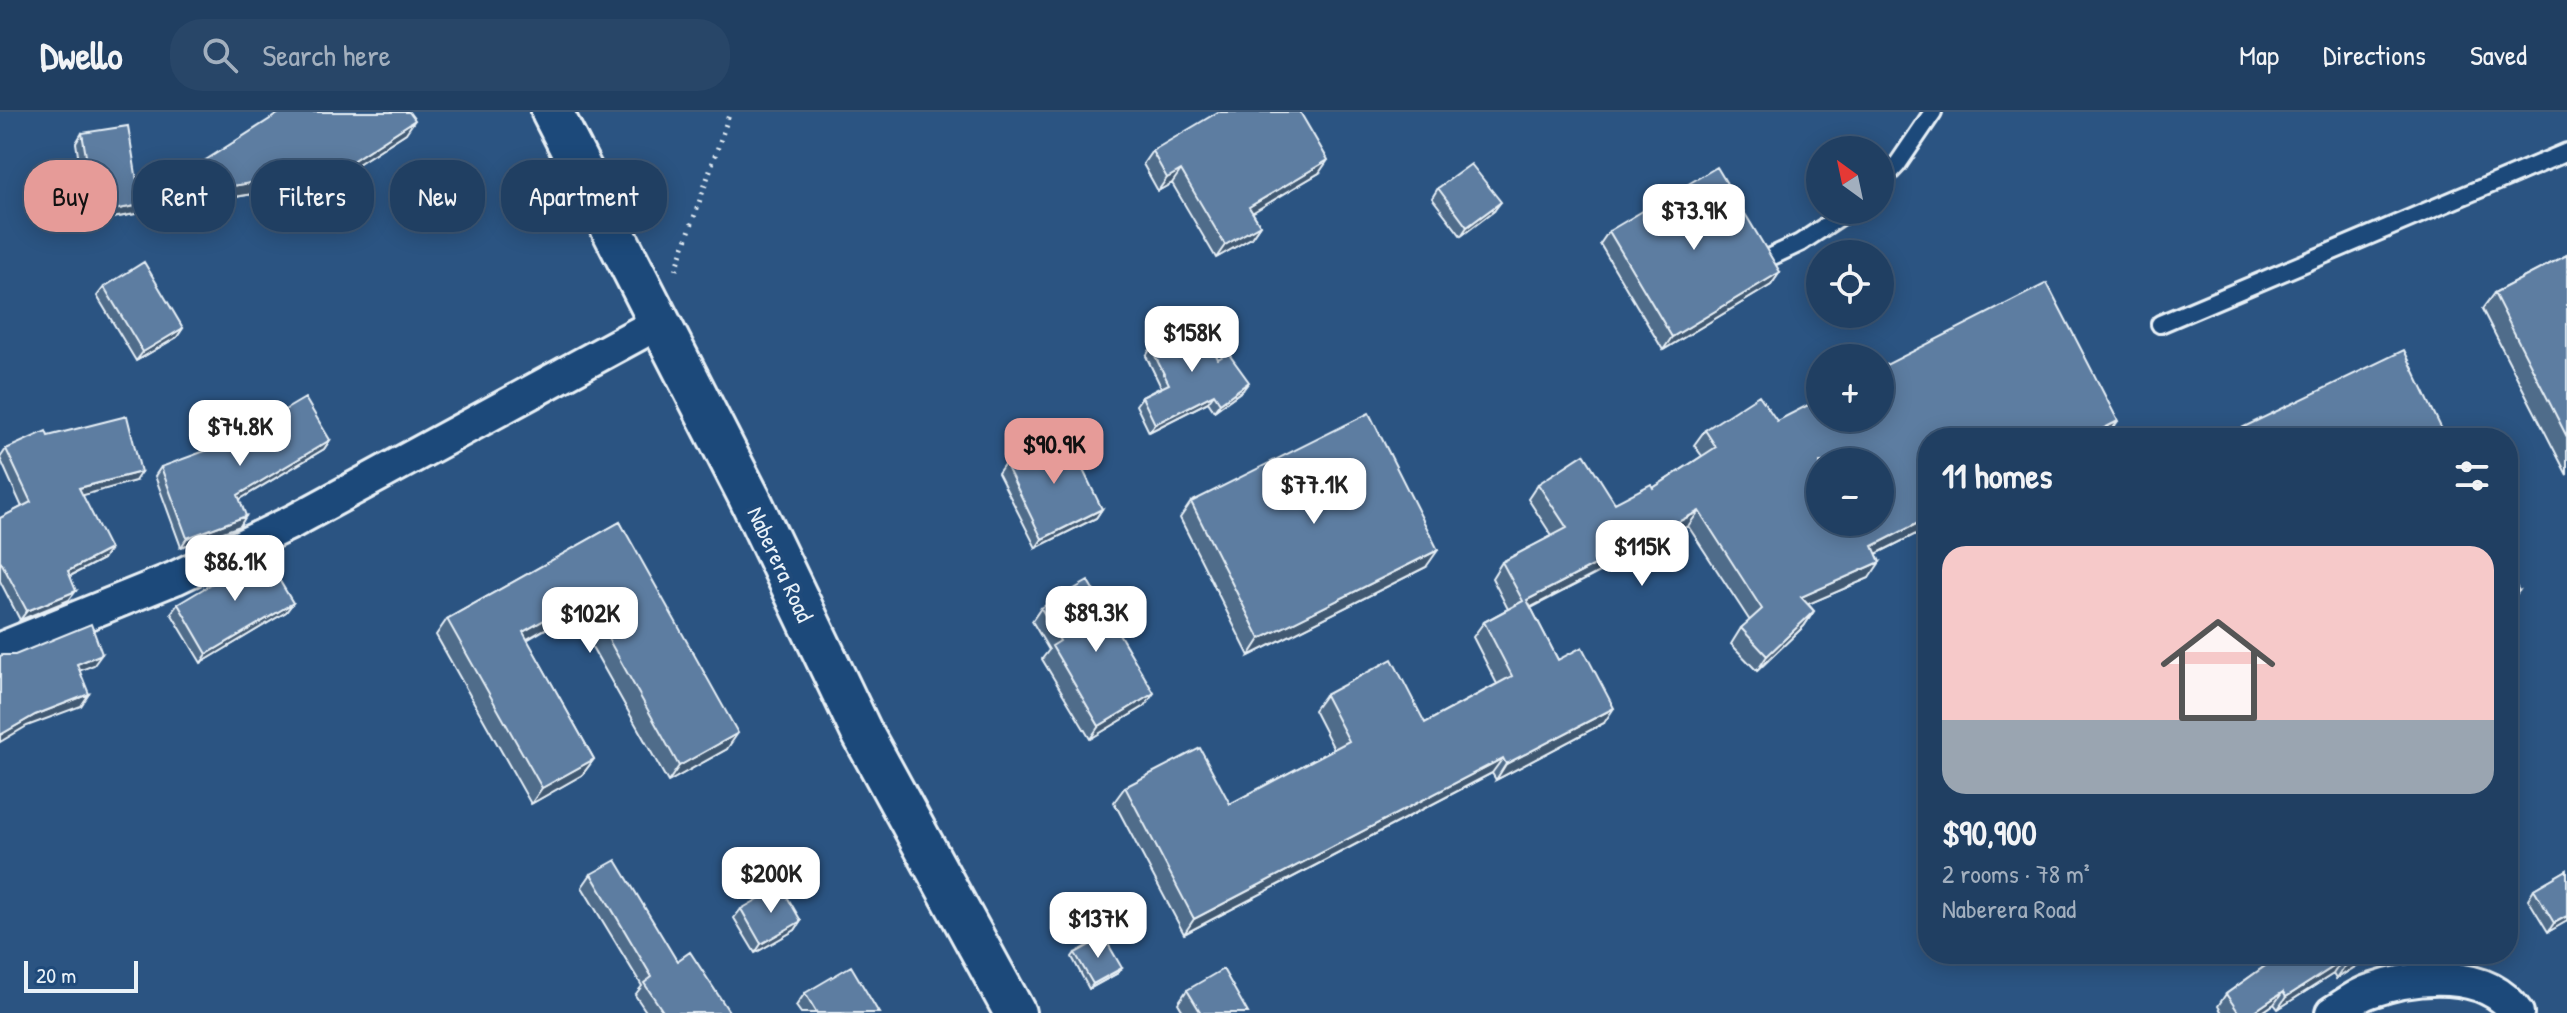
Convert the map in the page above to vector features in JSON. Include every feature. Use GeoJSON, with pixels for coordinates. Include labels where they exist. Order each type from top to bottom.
{"type":"FeatureCollection","features":[{"type":"Feature","properties":{"kind":"street","name":"Naberera Road"},"geometry":{"type":"LineString","coordinates":[[552,112],[749,497],[861,731],[1015,1013]]}},
{"type":"Feature","properties":{"kind":"street"},"geometry":{"type":"LineString","coordinates":[[0,649],[175,578],[294,521],[660,322]]}},
{"type":"Feature","properties":{"kind":"street"},"geometry":{"type":"LineString","coordinates":[[2332,1013],[2368,991],[2398,983],[2439,978],[2461,979],[2494,991],[2517,1013]]}},
{"type":"Feature","properties":{"kind":"lane"},"geometry":{"type":"LineString","coordinates":[[1894,168],[1933,112]]}},
{"type":"Feature","properties":{"kind":"lane"},"geometry":{"type":"LineString","coordinates":[[2160,324],[2567,152]]}},
{"type":"Feature","properties":{"kind":"lane"},"geometry":{"type":"LineString","coordinates":[[1766,259],[1800,243],[1829,224]]}},
{"type":"Feature","properties":{"kind":"path"},"geometry":{"type":"LineString","coordinates":[[660,322],[730,112]]}},
{"type":"Feature","properties":{"kind":"building"},"geometry":{"type":"Polygon","coordinates":[[[281,112],[409,112],[415,120],[354,160],[251,160],[251,183],[235,186],[235,160],[206,160],[281,112]]]}},
{"type":"Feature","properties":{"kind":"building"},"geometry":{"type":"Polygon","coordinates":[[[1218,112],[1300,112],[1328,160],[1249,207],[1260,225],[1225,245],[1181,170],[1167,178],[1152,151],[1218,112]]]}},
{"type":"Feature","properties":{"kind":"building"},"geometry":{"type":"Polygon","coordinates":[[[128,126],[134,160],[133,206],[117,209],[117,160],[87,160],[82,133],[128,126]]]}},
{"type":"Feature","properties":{"kind":"building"},"geometry":{"type":"Polygon","coordinates":[[[1471,164],[1501,202],[1467,227],[1438,188],[1471,164]]]}},
{"type":"Feature","properties":{"kind":"building"},"geometry":{"type":"Polygon","coordinates":[[[1717,167],[1780,272],[1672,337],[1609,231],[1717,167]]]}},
{"type":"Feature","properties":{"kind":"building"},"geometry":{"type":"Polygon","coordinates":[[[2567,255],[2567,437],[2494,293],[2567,255]]]}},
{"type":"Feature","properties":{"kind":"building"},"geometry":{"type":"Polygon","coordinates":[[[144,262],[183,328],[143,352],[104,287],[144,262]]]}},
{"type":"Feature","properties":{"kind":"building"},"geometry":{"type":"Polygon","coordinates":[[[2047,283],[2118,421],[2104,428],[1918,428],[1918,523],[1894,535],[1894,448],[1806,448],[1806,536],[1893,536],[1873,546],[1880,562],[1801,597],[1814,611],[1767,656],[1741,628],[1762,609],[1699,511],[1527,600],[1558,660],[1582,647],[1614,708],[1506,764],[1503,758],[1194,919],[1125,787],[1200,748],[1230,804],[1349,741],[1325,695],[1392,659],[1425,723],[1512,676],[1484,622],[1523,601],[1502,562],[1567,528],[1538,484],[1584,454],[1615,503],[1651,484],[1653,488],[1716,447],[1705,430],[1759,395],[1777,421],[1806,406],[1806,432],[1894,432],[1894,361],[2047,283]]]}},
{"type":"Feature","properties":{"kind":"building"},"geometry":{"type":"Polygon","coordinates":[[[1201,323],[1218,359],[1228,353],[1249,382],[1220,403],[1214,394],[1155,424],[1142,397],[1169,384],[1151,348],[1201,323]]]}},
{"type":"Feature","properties":{"kind":"building"},"geometry":{"type":"Polygon","coordinates":[[[2404,350],[2441,428],[2242,428],[2404,350]]]}},
{"type":"Feature","properties":{"kind":"building"},"geometry":{"type":"Polygon","coordinates":[[[305,398],[330,440],[238,495],[246,516],[187,538],[161,467],[232,441],[305,398]]]}},
{"type":"Feature","properties":{"kind":"building"},"geometry":{"type":"Polygon","coordinates":[[[1369,413],[1438,550],[1260,639],[1191,502],[1369,413]]]}},
{"type":"Feature","properties":{"kind":"building"},"geometry":{"type":"Polygon","coordinates":[[[127,416],[141,472],[79,488],[110,549],[68,571],[76,591],[27,611],[0,560],[0,518],[31,502],[6,449],[46,431],[48,436],[127,416]]]}},
{"type":"Feature","properties":{"kind":"building"},"geometry":{"type":"Polygon","coordinates":[[[1065,433],[1102,509],[1042,539],[1005,463],[1065,433]]]}},
{"type":"Feature","properties":{"kind":"building"},"geometry":{"type":"Polygon","coordinates":[[[620,522],[738,733],[679,766],[585,597],[523,632],[594,759],[542,788],[447,619],[620,522]]]}},
{"type":"Feature","properties":{"kind":"building"},"geometry":{"type":"Polygon","coordinates":[[[263,553],[293,603],[207,654],[178,604],[263,553]]]}},
{"type":"Feature","properties":{"kind":"building"},"geometry":{"type":"Polygon","coordinates":[[[1088,581],[1154,693],[1099,726],[1052,646],[1060,641],[1041,608],[1088,581]]]}},
{"type":"Feature","properties":{"kind":"building"},"geometry":{"type":"Polygon","coordinates":[[[91,624],[102,654],[77,664],[89,694],[35,715],[0,735],[0,656],[15,655],[91,624]]]}},
{"type":"Feature","properties":{"kind":"building"},"geometry":{"type":"Polygon","coordinates":[[[616,860],[677,961],[690,952],[730,1013],[664,1013],[644,983],[652,977],[591,874],[616,860]]]}},
{"type":"Feature","properties":{"kind":"building"},"geometry":{"type":"Polygon","coordinates":[[[2567,870],[2567,916],[2554,923],[2534,889],[2567,870]]]}},
{"type":"Feature","properties":{"kind":"building"},"geometry":{"type":"Polygon","coordinates":[[[781,886],[801,921],[761,944],[741,909],[781,886]]]}},
{"type":"Feature","properties":{"kind":"building"},"geometry":{"type":"Polygon","coordinates":[[[1104,937],[1122,968],[1093,984],[1075,953],[1104,937]]]}},
{"type":"Feature","properties":{"kind":"building"},"geometry":{"type":"Polygon","coordinates":[[[2268,964],[2338,964],[2286,997],[2283,992],[2252,1013],[2239,1013],[2226,994],[2268,964]]]}},
{"type":"Feature","properties":{"kind":"building"},"geometry":{"type":"Polygon","coordinates":[[[851,966],[879,1013],[817,1013],[805,993],[851,966]]]}},
{"type":"Feature","properties":{"kind":"building"},"geometry":{"type":"Polygon","coordinates":[[[1223,969],[1248,1013],[1201,1013],[1187,990],[1223,969]]]}}]}
